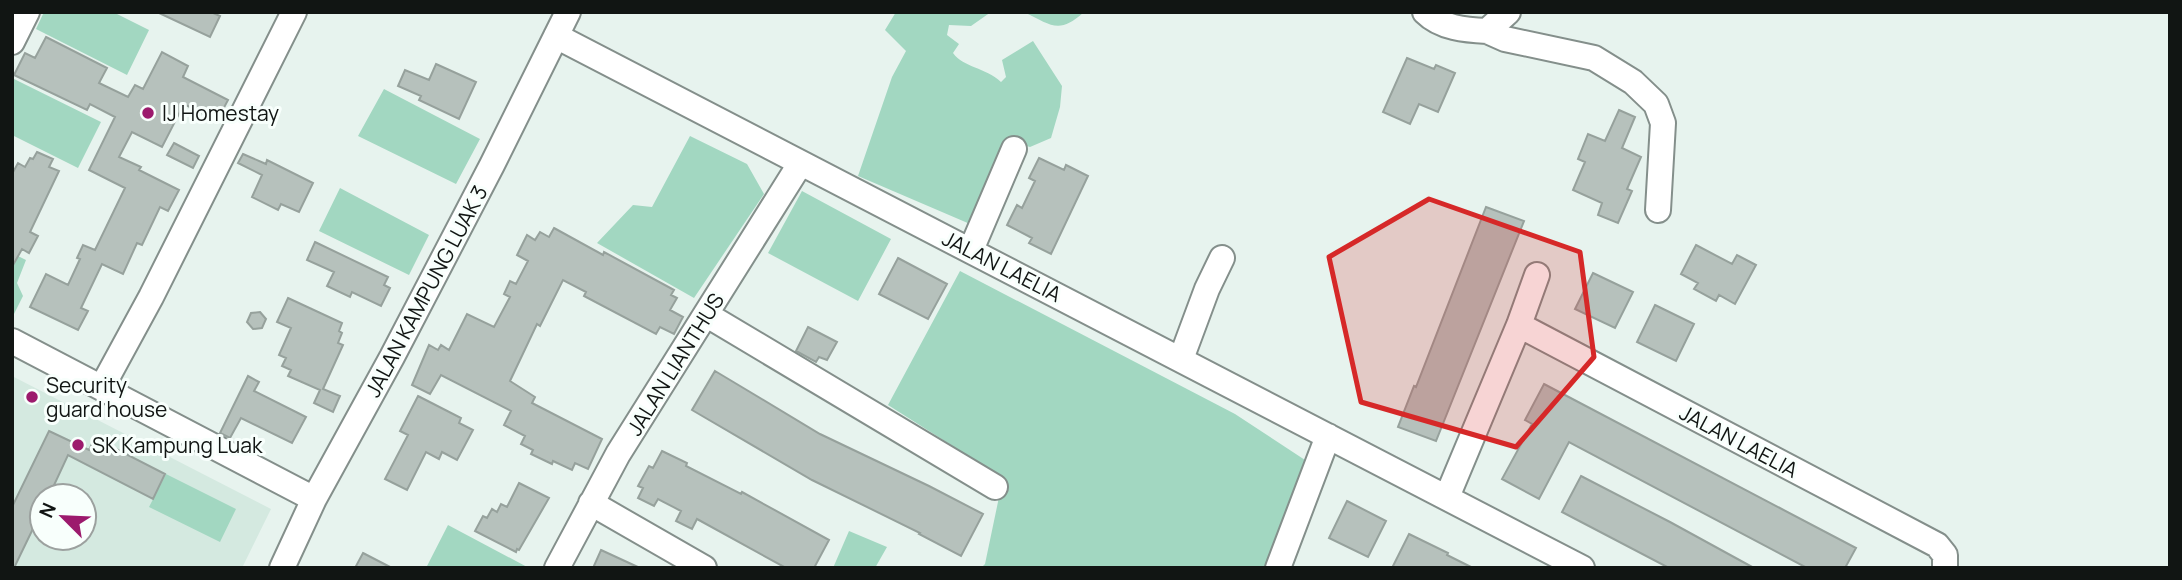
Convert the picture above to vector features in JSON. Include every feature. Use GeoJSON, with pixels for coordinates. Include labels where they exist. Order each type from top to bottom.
{"type":"FeatureCollection","features":[{"type":"Feature","properties":{"kind":"street"},"geometry":{"type":"LineString","coordinates":[[12,41],[27,12]]}},
{"type":"Feature","properties":{"kind":"street"},"geometry":{"type":"LineString","coordinates":[[102,387],[151,297],[294,12]]}},
{"type":"Feature","properties":{"kind":"street","name":"JALAN KAMPUNG LUAK 3"},"geometry":{"type":"LineString","coordinates":[[282,568],[314,499],[435,277],[568,12]]}},
{"type":"Feature","properties":{"kind":"street"},"geometry":{"type":"LineString","coordinates":[[1425,12],[1429,17],[1458,29],[1487,32],[1505,39],[1594,58],[1633,82],[1656,104],[1663,123],[1658,210]]}},
{"type":"Feature","properties":{"kind":"street"},"geometry":{"type":"LineString","coordinates":[[1487,32],[1508,12]]}},
{"type":"Feature","properties":{"kind":"street","name":"JALAN LAELIA"},"geometry":{"type":"LineString","coordinates":[[556,36],[1582,568]]}},
{"type":"Feature","properties":{"kind":"street"},"geometry":{"type":"LineString","coordinates":[[971,250],[1014,149]]}},
{"type":"Feature","properties":{"kind":"street","name":"JALAN LIANTHUS"},"geometry":{"type":"LineString","coordinates":[[557,568],[618,454],[800,164]]}},
{"type":"Feature","properties":{"kind":"street"},"geometry":{"type":"LineString","coordinates":[[1181,359],[1207,289],[1222,258]]}},
{"type":"Feature","properties":{"kind":"street"},"geometry":{"type":"LineString","coordinates":[[1447,497],[1519,325],[1537,275]]}},
{"type":"Feature","properties":{"kind":"street"},"geometry":{"type":"LineString","coordinates":[[706,315],[995,486]]}},
{"type":"Feature","properties":{"kind":"street","name":"JALAN LAELIA"},"geometry":{"type":"LineString","coordinates":[[1519,325],[1937,545],[1945,555],[1945,568]]}},
{"type":"Feature","properties":{"kind":"street"},"geometry":{"type":"LineString","coordinates":[[12,341],[314,499]]}},
{"type":"Feature","properties":{"kind":"street"},"geometry":{"type":"LineString","coordinates":[[1278,568],[1328,436]]}},
{"type":"Feature","properties":{"kind":"street"},"geometry":{"type":"LineString","coordinates":[[591,503],[704,568]]}},
{"type":"Feature","properties":{"kind":"highlighted area"},"geometry":{"type":"Polygon","coordinates":[[[1429,199],[1580,252],[1594,357],[1516,447],[1361,402],[1329,257],[1429,199]]]}},
{"type":"Feature","properties":{"kind":"shaded area","name":"SK Kampung Luak"},"geometry":{"type":"Polygon","coordinates":[[[12,376],[271,509],[242,568],[12,568],[12,376]]]}},
{"type":"Feature","properties":{"kind":"green space"},"geometry":{"type":"Polygon","coordinates":[[[44,12],[113,12],[149,30],[127,75],[36,29],[44,12]]]}},
{"type":"Feature","properties":{"kind":"green space"},"geometry":{"type":"Polygon","coordinates":[[[896,12],[991,12],[971,26],[949,25],[947,35],[959,44],[953,53],[1001,82],[1006,77],[1002,60],[1033,41],[1062,86],[1060,107],[1051,138],[1030,147],[1009,141],[970,224],[858,176],[892,77],[906,51],[885,30],[896,12]]]}},
{"type":"Feature","properties":{"kind":"green space"},"geometry":{"type":"Polygon","coordinates":[[[1024,12],[1084,12],[1068,24],[1055,26],[1024,12]]]}},
{"type":"Feature","properties":{"kind":"green space"},"geometry":{"type":"Polygon","coordinates":[[[12,78],[101,122],[78,168],[12,135],[12,78]]]}},
{"type":"Feature","properties":{"kind":"green space"},"geometry":{"type":"Polygon","coordinates":[[[384,89],[480,139],[456,184],[358,136],[384,89]]]}},
{"type":"Feature","properties":{"kind":"green space"},"geometry":{"type":"Polygon","coordinates":[[[690,136],[747,164],[764,194],[694,298],[597,243],[633,205],[652,207],[690,136]]]}},
{"type":"Feature","properties":{"kind":"green space"},"geometry":{"type":"Polygon","coordinates":[[[340,188],[429,235],[409,275],[319,231],[340,188]]]}},
{"type":"Feature","properties":{"kind":"green space"},"geometry":{"type":"Polygon","coordinates":[[[802,191],[891,239],[858,301],[768,253],[802,191]]]}},
{"type":"Feature","properties":{"kind":"green space"},"geometry":{"type":"Polygon","coordinates":[[[12,253],[26,260],[17,283],[23,296],[12,318],[12,253]]]}},
{"type":"Feature","properties":{"kind":"green space"},"geometry":{"type":"Polygon","coordinates":[[[960,271],[1235,414],[1305,460],[1301,485],[1269,568],[981,568],[985,564],[1003,478],[888,405],[960,271]]]}},
{"type":"Feature","properties":{"kind":"green space"},"geometry":{"type":"Polygon","coordinates":[[[166,474],[236,509],[220,542],[149,507],[166,474]]]}},
{"type":"Feature","properties":{"kind":"green space"},"geometry":{"type":"Polygon","coordinates":[[[448,525],[529,568],[426,568],[448,525]]]}},
{"type":"Feature","properties":{"kind":"green space"},"geometry":{"type":"Polygon","coordinates":[[[849,531],[887,547],[875,568],[833,568],[849,531]]]}},
{"type":"Feature","properties":{"kind":"building"},"geometry":{"type":"Polygon","coordinates":[[[157,12],[211,12],[220,16],[210,37],[157,12]]]}},
{"type":"Feature","properties":{"kind":"building"},"geometry":{"type":"Polygon","coordinates":[[[46,37],[107,68],[99,83],[128,97],[135,85],[143,89],[162,52],[188,66],[183,77],[228,100],[217,121],[184,104],[162,147],[132,132],[119,157],[179,190],[168,211],[160,207],[142,245],[137,243],[123,274],[102,264],[81,308],[88,311],[78,330],[30,307],[46,274],[68,285],[80,259],[77,258],[83,245],[95,250],[125,188],[89,170],[115,117],[90,104],[87,110],[14,75],[25,53],[35,58],[46,37]]]}},
{"type":"Feature","properties":{"kind":"building"},"geometry":{"type":"Polygon","coordinates":[[[1407,58],[1434,69],[1436,65],[1455,73],[1438,112],[1419,104],[1410,124],[1383,112],[1407,58]]]}},
{"type":"Feature","properties":{"kind":"building"},"geometry":{"type":"Polygon","coordinates":[[[436,64],[476,82],[459,119],[419,100],[421,96],[398,86],[405,70],[429,80],[436,64]]]}},
{"type":"Feature","properties":{"kind":"building"},"geometry":{"type":"Polygon","coordinates":[[[1619,110],[1635,117],[1622,148],[1641,157],[1627,189],[1632,191],[1618,223],[1598,215],[1602,203],[1573,190],[1585,162],[1578,159],[1588,134],[1605,141],[1619,110]]]}},
{"type":"Feature","properties":{"kind":"building"},"geometry":{"type":"Polygon","coordinates":[[[174,143],[199,156],[193,168],[167,155],[174,143]]]}},
{"type":"Feature","properties":{"kind":"building"},"geometry":{"type":"Polygon","coordinates":[[[37,152],[53,159],[49,167],[59,171],[30,232],[38,236],[29,253],[22,249],[12,267],[12,174],[18,163],[25,167],[37,152]]]}},
{"type":"Feature","properties":{"kind":"building"},"geometry":{"type":"Polygon","coordinates":[[[243,154],[266,164],[267,160],[313,183],[299,212],[281,204],[278,210],[252,197],[262,175],[238,163],[243,154]]]}},
{"type":"Feature","properties":{"kind":"building"},"geometry":{"type":"Polygon","coordinates":[[[1039,158],[1064,170],[1066,165],[1088,176],[1051,254],[1029,243],[1032,238],[1007,225],[1017,205],[1022,208],[1035,181],[1029,178],[1039,158]]]}},
{"type":"Feature","properties":{"kind":"building"},"geometry":{"type":"Polygon","coordinates":[[[1486,207],[1524,221],[1436,441],[1398,427],[1486,207]]]}},
{"type":"Feature","properties":{"kind":"building"},"geometry":{"type":"Polygon","coordinates":[[[554,228],[674,290],[671,295],[677,298],[670,310],[683,317],[674,334],[660,327],[656,334],[584,296],[586,292],[563,280],[540,326],[537,324],[510,381],[535,397],[532,403],[602,439],[588,469],[575,463],[572,470],[531,454],[533,450],[521,444],[525,436],[504,425],[511,411],[441,375],[430,394],[412,385],[429,345],[438,350],[441,345],[449,350],[467,314],[494,327],[510,297],[504,294],[510,281],[516,284],[528,261],[517,255],[527,235],[535,240],[540,232],[549,237],[554,228]]]}},
{"type":"Feature","properties":{"kind":"building"},"geometry":{"type":"Polygon","coordinates":[[[315,242],[388,277],[384,285],[390,288],[381,306],[352,292],[350,297],[327,286],[334,272],[307,260],[315,242]]]}},
{"type":"Feature","properties":{"kind":"building"},"geometry":{"type":"Polygon","coordinates":[[[1696,245],[1732,264],[1737,255],[1756,265],[1735,304],[1719,295],[1716,301],[1694,289],[1698,283],[1681,274],[1696,245]]]}},
{"type":"Feature","properties":{"kind":"building"},"geometry":{"type":"Polygon","coordinates":[[[898,258],[947,284],[928,319],[879,294],[898,258]]]}},
{"type":"Feature","properties":{"kind":"building"},"geometry":{"type":"Polygon","coordinates":[[[1593,273],[1633,292],[1615,328],[1575,309],[1593,273]]]}},
{"type":"Feature","properties":{"kind":"building"},"geometry":{"type":"Polygon","coordinates":[[[288,298],[342,323],[338,343],[343,345],[323,389],[340,396],[333,412],[314,403],[320,390],[288,376],[291,370],[282,366],[286,358],[279,355],[291,328],[277,322],[288,298]]]}},
{"type":"Feature","properties":{"kind":"building"},"geometry":{"type":"Polygon","coordinates":[[[1655,305],[1694,324],[1676,361],[1637,342],[1655,305]]]}},
{"type":"Feature","properties":{"kind":"building"},"geometry":{"type":"Polygon","coordinates":[[[260,312],[266,319],[262,328],[253,329],[247,322],[251,313],[260,312]]]}},
{"type":"Feature","properties":{"kind":"building"},"geometry":{"type":"Polygon","coordinates":[[[808,327],[837,342],[827,360],[819,357],[816,362],[796,351],[808,327]]]}},
{"type":"Feature","properties":{"kind":"building"},"geometry":{"type":"Polygon","coordinates":[[[715,371],[820,434],[983,514],[961,556],[812,480],[692,410],[715,371]]]}},
{"type":"Feature","properties":{"kind":"building"},"geometry":{"type":"Polygon","coordinates":[[[248,376],[259,382],[254,391],[306,417],[292,443],[241,418],[230,438],[220,433],[248,376]]]}},
{"type":"Feature","properties":{"kind":"building"},"geometry":{"type":"Polygon","coordinates":[[[1544,384],[1856,548],[1845,568],[1807,568],[1569,442],[1539,499],[1502,479],[1532,424],[1525,420],[1544,384]]]}},
{"type":"Feature","properties":{"kind":"building"},"geometry":{"type":"Polygon","coordinates":[[[418,396],[461,418],[459,423],[473,430],[457,460],[442,452],[439,459],[426,452],[407,490],[385,479],[408,435],[400,431],[418,396]]]}},
{"type":"Feature","properties":{"kind":"building"},"geometry":{"type":"Polygon","coordinates":[[[49,431],[89,450],[95,438],[165,474],[153,499],[68,455],[55,482],[28,482],[28,539],[14,568],[12,507],[49,431]]]}},
{"type":"Feature","properties":{"kind":"building"},"geometry":{"type":"Polygon","coordinates":[[[662,451],[829,540],[814,568],[786,568],[697,519],[692,529],[676,521],[681,511],[658,499],[654,506],[638,498],[643,488],[638,486],[649,466],[653,468],[662,451]]]}},
{"type":"Feature","properties":{"kind":"building"},"geometry":{"type":"Polygon","coordinates":[[[1581,476],[1754,568],[1669,568],[1562,512],[1581,476]]]}},
{"type":"Feature","properties":{"kind":"building"},"geometry":{"type":"Polygon","coordinates":[[[519,483],[549,498],[516,552],[475,531],[483,516],[487,518],[492,509],[497,512],[501,504],[507,507],[519,483]]]}},
{"type":"Feature","properties":{"kind":"building"},"geometry":{"type":"Polygon","coordinates":[[[1347,501],[1386,521],[1368,557],[1329,538],[1347,501]]]}},
{"type":"Feature","properties":{"kind":"building"},"geometry":{"type":"Polygon","coordinates":[[[1409,534],[1448,553],[1447,555],[1473,568],[1392,568],[1409,534]]]}},
{"type":"Feature","properties":{"kind":"building"},"geometry":{"type":"Polygon","coordinates":[[[601,550],[640,568],[593,568],[601,550]]]}},
{"type":"Feature","properties":{"kind":"building"},"geometry":{"type":"Polygon","coordinates":[[[363,553],[392,568],[355,568],[363,553]]]}},
{"type":"Feature","properties":{"kind":"place","name":"IJ Homestay"},"geometry":{"type":"Point","coordinates":[148,113]}},
{"type":"Feature","properties":{"kind":"place","name":"Security guard house"},"geometry":{"type":"Point","coordinates":[32,397]}},
{"type":"Feature","properties":{"kind":"place","name":"SK Kampung Luak"},"geometry":{"type":"Point","coordinates":[78,445]}}]}
